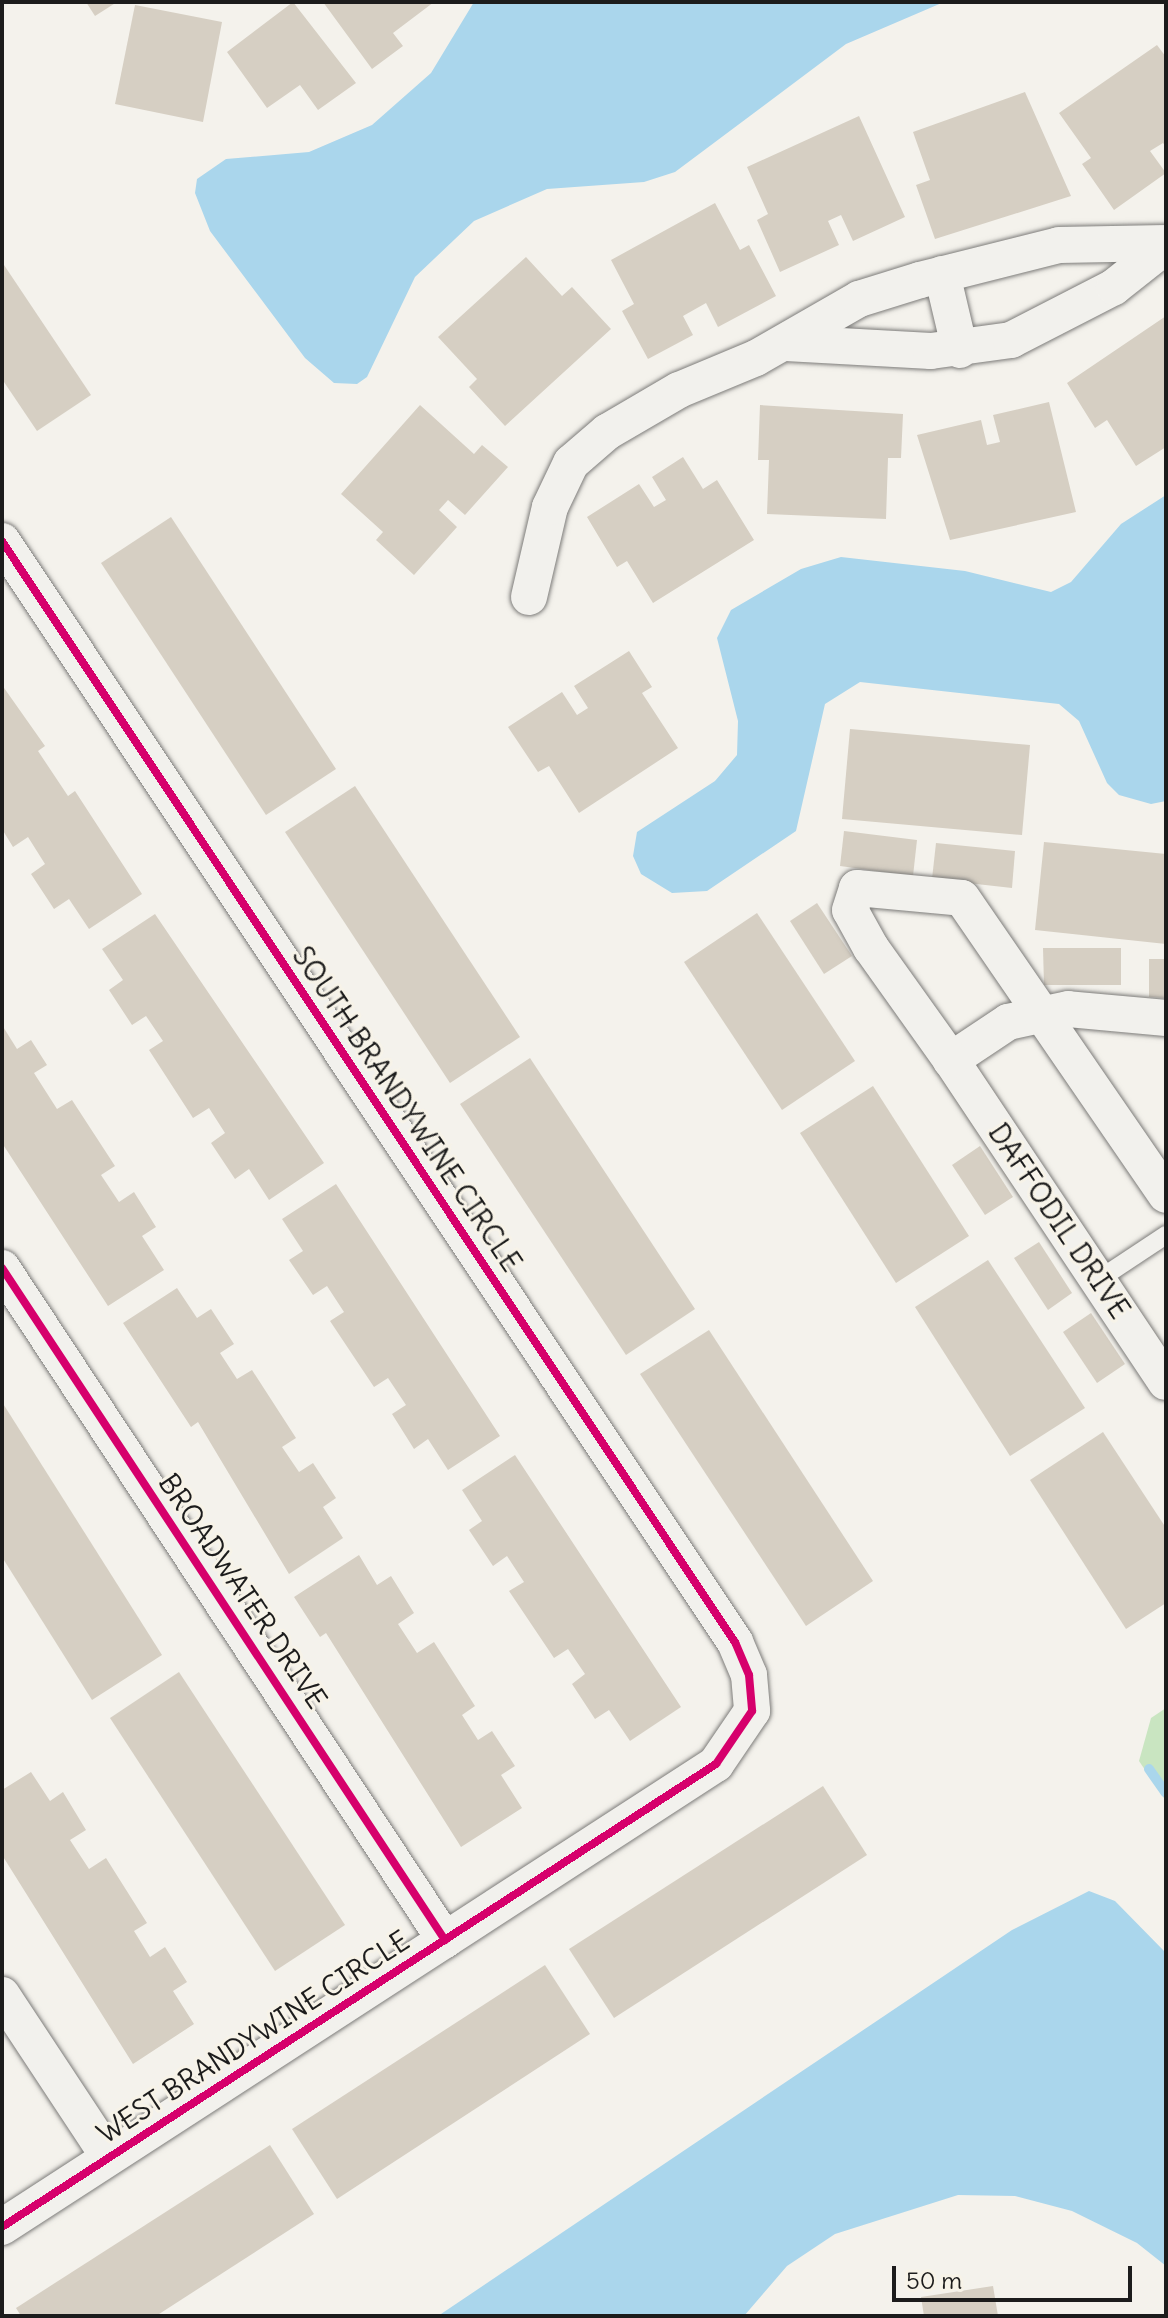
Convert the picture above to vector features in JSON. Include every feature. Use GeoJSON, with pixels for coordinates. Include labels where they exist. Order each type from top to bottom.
{"type":"FeatureCollection","features":[{"type":"Feature","properties":{"kind":"street"},"geometry":{"type":"LineString","coordinates":[[529,597],[550,507],[571,463],[607,432],[679,390],[784,343],[859,299],[942,274],[1059,245],[1166,244]]}},
{"type":"Feature","properties":{"kind":"street"},"geometry":{"type":"LineString","coordinates":[[784,343],[960,350],[1011,340],[1051,323],[1114,287],[1166,244]]}},
{"type":"Feature","properties":{"kind":"street"},"geometry":{"type":"LineString","coordinates":[[942,274],[960,350]]}},
{"type":"Feature","properties":{"kind":"street","name":"SOUTH BRANDYWINE CIRCLE"},"geometry":{"type":"LineString","coordinates":[[3,546],[735,1642],[749,1675],[752,1711]]}},
{"type":"Feature","properties":{"kind":"street","name":"DAFFODIL DRIVE"},"geometry":{"type":"LineString","coordinates":[[1166,1195],[962,898],[857,888],[850,910],[864,935],[1166,1382]]}},
{"type":"Feature","properties":{"kind":"street"},"geometry":{"type":"LineString","coordinates":[[951,1060],[1008,1022],[1068,1009],[1166,1018]]}},
{"type":"Feature","properties":{"kind":"street","name":"BROADWATER DRIVE"},"geometry":{"type":"LineString","coordinates":[[2,1268],[445,1940]]}},
{"type":"Feature","properties":{"kind":"street","name":"WEST BRANDYWINE CIRCLE"},"geometry":{"type":"LineString","coordinates":[[2,2227],[716,1764],[752,1711]]}},
{"type":"Feature","properties":{"kind":"street"},"geometry":{"type":"LineString","coordinates":[[2,1995],[108,2156]]}},
{"type":"Feature","properties":{"kind":"lane"},"geometry":{"type":"LineString","coordinates":[[1098,1280],[1166,1235]]}},
{"type":"Feature","properties":{"kind":"green space"},"geometry":{"type":"Polygon","coordinates":[[[1166,1708],[1166,1801],[1139,1761],[1151,1718],[1166,1708]]]}},
{"type":"Feature","properties":{"kind":"water"},"geometry":{"type":"Polygon","coordinates":[[[474,2],[944,2],[846,44],[675,172],[644,182],[547,189],[474,221],[415,277],[367,377],[357,384],[334,383],[305,358],[210,231],[195,193],[197,179],[226,159],[309,152],[372,125],[431,73],[474,2]]]}},
{"type":"Feature","properties":{"kind":"water"},"geometry":{"type":"Polygon","coordinates":[[[1166,495],[1166,801],[1151,804],[1119,795],[1107,783],[1079,721],[1059,704],[860,682],[825,704],[796,831],[707,891],[672,893],[641,874],[633,856],[637,832],[715,781],[737,755],[738,721],[717,638],[731,610],[801,569],[841,557],[965,571],[1051,592],[1071,582],[1121,524],[1166,495]]]}},
{"type":"Feature","properties":{"kind":"water"},"geometry":{"type":"Polygon","coordinates":[[[1089,1891],[1115,1901],[1166,1953],[1166,2266],[1137,2243],[1072,2211],[1015,2196],[958,2195],[835,2234],[787,2266],[744,2316],[438,2316],[1012,1930],[1089,1891]]]}},
{"type":"Feature","properties":{"kind":"building"},"geometry":{"type":"Polygon","coordinates":[[[86,2],[117,2],[95,16],[86,2]]]}},
{"type":"Feature","properties":{"kind":"building"},"geometry":{"type":"Polygon","coordinates":[[[293,2],[356,83],[318,110],[300,85],[267,108],[227,52],[293,2]]]}},
{"type":"Feature","properties":{"kind":"building"},"geometry":{"type":"Polygon","coordinates":[[[323,2],[434,2],[393,33],[403,46],[372,69],[323,2]]]}},
{"type":"Feature","properties":{"kind":"building"},"geometry":{"type":"Polygon","coordinates":[[[135,5],[222,22],[203,122],[115,104],[135,5]]]}},
{"type":"Feature","properties":{"kind":"building"},"geometry":{"type":"Polygon","coordinates":[[[1157,45],[1166,57],[1166,147],[1163,143],[1150,151],[1166,173],[1114,210],[1082,164],[1091,158],[1059,113],[1157,45]]]}},
{"type":"Feature","properties":{"kind":"building"},"geometry":{"type":"Polygon","coordinates":[[[1025,92],[1071,196],[935,239],[916,185],[930,180],[913,132],[1025,92]]]}},
{"type":"Feature","properties":{"kind":"building"},"geometry":{"type":"Polygon","coordinates":[[[859,116],[905,217],[853,241],[841,215],[828,221],[839,245],[780,272],[757,220],[768,214],[747,167],[859,116]]]}},
{"type":"Feature","properties":{"kind":"building"},"geometry":{"type":"Polygon","coordinates":[[[715,203],[740,250],[749,245],[776,296],[718,327],[706,303],[683,316],[693,335],[648,359],[622,311],[634,304],[611,260],[715,203]]]}},
{"type":"Feature","properties":{"kind":"building"},"geometry":{"type":"Polygon","coordinates":[[[526,257],[562,296],[572,287],[611,329],[505,426],[469,387],[477,379],[438,337],[526,257]]]}},
{"type":"Feature","properties":{"kind":"building"},"geometry":{"type":"Polygon","coordinates":[[[2,262],[91,395],[37,431],[2,379],[2,262]]]}},
{"type":"Feature","properties":{"kind":"building"},"geometry":{"type":"Polygon","coordinates":[[[1166,316],[1166,447],[1136,466],[1107,420],[1095,428],[1067,383],[1166,316]]]}},
{"type":"Feature","properties":{"kind":"building"},"geometry":{"type":"Polygon","coordinates":[[[1049,402],[1076,512],[950,540],[917,435],[981,420],[987,445],[1000,442],[993,415],[1049,402]]]}},
{"type":"Feature","properties":{"kind":"building"},"geometry":{"type":"Polygon","coordinates":[[[420,405],[474,454],[482,445],[508,467],[465,515],[448,500],[439,510],[457,527],[414,575],[376,540],[383,532],[341,494],[420,405]]]}},
{"type":"Feature","properties":{"kind":"building"},"geometry":{"type":"Polygon","coordinates":[[[760,405],[903,414],[901,458],[888,458],[886,519],[767,514],[769,460],[758,460],[760,405]]]}},
{"type":"Feature","properties":{"kind":"building"},"geometry":{"type":"Polygon","coordinates":[[[683,457],[703,489],[717,480],[754,540],[653,603],[627,561],[617,567],[587,517],[639,484],[654,507],[666,500],[652,477],[683,457]]]}},
{"type":"Feature","properties":{"kind":"building"},"geometry":{"type":"Polygon","coordinates":[[[171,517],[336,769],[266,815],[101,563],[171,517]]]}},
{"type":"Feature","properties":{"kind":"building"},"geometry":{"type":"Polygon","coordinates":[[[629,651],[652,687],[642,693],[678,748],[579,813],[549,766],[538,772],[508,727],[562,692],[577,715],[588,708],[574,686],[629,651]]]}},
{"type":"Feature","properties":{"kind":"building"},"geometry":{"type":"Polygon","coordinates":[[[2,685],[45,746],[38,751],[68,796],[75,791],[142,894],[89,929],[69,899],[54,909],[31,874],[45,864],[28,837],[13,847],[2,829],[2,685]]]}},
{"type":"Feature","properties":{"kind":"building"},"geometry":{"type":"Polygon","coordinates":[[[850,729],[1030,745],[1022,835],[842,819],[850,729]]]}},
{"type":"Feature","properties":{"kind":"building"},"geometry":{"type":"Polygon","coordinates":[[[355,786],[520,1037],[450,1083],[285,832],[355,786]]]}},
{"type":"Feature","properties":{"kind":"building"},"geometry":{"type":"Polygon","coordinates":[[[844,831],[917,840],[913,876],[840,866],[844,831]]]}},
{"type":"Feature","properties":{"kind":"building"},"geometry":{"type":"Polygon","coordinates":[[[1044,842],[1166,854],[1166,944],[1035,930],[1044,842]]]}},
{"type":"Feature","properties":{"kind":"building"},"geometry":{"type":"Polygon","coordinates":[[[936,843],[1015,851],[1012,888],[932,879],[936,843]]]}},
{"type":"Feature","properties":{"kind":"building"},"geometry":{"type":"Polygon","coordinates":[[[817,903],[852,956],[824,974],[790,921],[817,903]]]}},
{"type":"Feature","properties":{"kind":"building"},"geometry":{"type":"Polygon","coordinates":[[[757,913],[855,1061],[782,1110],[684,962],[757,913]]]}},
{"type":"Feature","properties":{"kind":"building"},"geometry":{"type":"Polygon","coordinates":[[[155,914],[324,1163],[269,1200],[249,1169],[235,1179],[211,1143],[225,1133],[209,1108],[193,1118],[149,1050],[163,1041],[146,1016],[132,1025],[109,990],[123,980],[102,949],[155,914]]]}},
{"type":"Feature","properties":{"kind":"building"},"geometry":{"type":"Polygon","coordinates":[[[1043,948],[1121,948],[1121,985],[1044,985],[1043,948]]]}},
{"type":"Feature","properties":{"kind":"building"},"geometry":{"type":"Polygon","coordinates":[[[1149,959],[1166,959],[1166,998],[1149,997],[1149,959]]]}},
{"type":"Feature","properties":{"kind":"building"},"geometry":{"type":"Polygon","coordinates":[[[2,1025],[17,1049],[31,1040],[47,1065],[34,1073],[57,1109],[72,1100],[115,1166],[101,1175],[119,1202],[134,1192],[156,1227],[142,1236],[164,1270],[108,1306],[2,1143],[2,1025]]]}},
{"type":"Feature","properties":{"kind":"building"},"geometry":{"type":"Polygon","coordinates":[[[530,1058],[695,1309],[626,1355],[460,1104],[530,1058]]]}},
{"type":"Feature","properties":{"kind":"building"},"geometry":{"type":"Polygon","coordinates":[[[873,1086],[969,1236],[896,1283],[800,1133],[873,1086]]]}},
{"type":"Feature","properties":{"kind":"building"},"geometry":{"type":"Polygon","coordinates":[[[980,1146],[1013,1197],[985,1215],[952,1165],[980,1146]]]}},
{"type":"Feature","properties":{"kind":"building"},"geometry":{"type":"Polygon","coordinates":[[[336,1184],[500,1436],[448,1470],[428,1439],[414,1449],[392,1414],[406,1405],[388,1378],[374,1387],[330,1321],[344,1312],[327,1286],[313,1295],[289,1260],[303,1251],[282,1219],[336,1184]]]}},
{"type":"Feature","properties":{"kind":"building"},"geometry":{"type":"Polygon","coordinates":[[[1039,1242],[1072,1293],[1048,1310],[1014,1258],[1039,1242]]]}},
{"type":"Feature","properties":{"kind":"building"},"geometry":{"type":"Polygon","coordinates":[[[988,1260],[1085,1408],[1010,1456],[915,1307],[988,1260]]]}},
{"type":"Feature","properties":{"kind":"building"},"geometry":{"type":"Polygon","coordinates":[[[177,1288],[197,1318],[211,1309],[234,1344],[220,1353],[237,1379],[252,1370],[296,1438],[282,1447],[299,1472],[313,1463],[336,1498],[323,1507],[343,1538],[289,1574],[198,1422],[191,1427],[123,1323],[177,1288]]]}},
{"type":"Feature","properties":{"kind":"building"},"geometry":{"type":"Polygon","coordinates":[[[1091,1313],[1125,1364],[1097,1383],[1063,1332],[1091,1313]]]}},
{"type":"Feature","properties":{"kind":"building"},"geometry":{"type":"Polygon","coordinates":[[[709,1330],[873,1581],[806,1626],[640,1374],[709,1330]]]}},
{"type":"Feature","properties":{"kind":"building"},"geometry":{"type":"Polygon","coordinates":[[[2,1402],[162,1655],[92,1700],[2,1557],[2,1402]]]}},
{"type":"Feature","properties":{"kind":"building"},"geometry":{"type":"Polygon","coordinates":[[[1103,1432],[1166,1528],[1166,1603],[1126,1629],[1030,1480],[1103,1432]]]}},
{"type":"Feature","properties":{"kind":"building"},"geometry":{"type":"Polygon","coordinates":[[[515,1455],[681,1707],[630,1741],[609,1710],[595,1719],[572,1684],[585,1674],[568,1649],[554,1658],[509,1591],[524,1582],[507,1556],[493,1566],[469,1530],[482,1521],[462,1490],[515,1455]]]}},
{"type":"Feature","properties":{"kind":"building"},"geometry":{"type":"Polygon","coordinates":[[[359,1555],[377,1585],[391,1576],[414,1613],[398,1624],[417,1653],[434,1642],[475,1706],[462,1715],[478,1740],[492,1731],[515,1766],[501,1775],[522,1808],[461,1847],[326,1633],[320,1637],[294,1597],[359,1555]]]}},
{"type":"Feature","properties":{"kind":"building"},"geometry":{"type":"Polygon","coordinates":[[[179,1672],[345,1925],[275,1971],[110,1718],[179,1672]]]}},
{"type":"Feature","properties":{"kind":"building"},"geometry":{"type":"Polygon","coordinates":[[[31,1772],[50,1801],[63,1792],[86,1830],[70,1840],[89,1869],[106,1858],[147,1923],[134,1931],[150,1957],[165,1947],[187,1982],[173,1991],[194,2024],[133,2064],[2,1855],[2,1790],[31,1772]]]}},
{"type":"Feature","properties":{"kind":"building"},"geometry":{"type":"Polygon","coordinates":[[[823,1786],[867,1855],[614,2018],[569,1949],[823,1786]]]}},
{"type":"Feature","properties":{"kind":"building"},"geometry":{"type":"Polygon","coordinates":[[[545,1965],[590,2034],[337,2199],[292,2129],[545,1965]]]}},
{"type":"Feature","properties":{"kind":"building"},"geometry":{"type":"Polygon","coordinates":[[[270,2145],[314,2214],[156,2316],[21,2316],[16,2308],[270,2145]]]}},
{"type":"Feature","properties":{"kind":"building"},"geometry":{"type":"Polygon","coordinates":[[[993,2286],[998,2316],[924,2316],[921,2297],[993,2286]]]}},
{"type":"Feature","properties":{"kind":"waterway"},"geometry":{"type":"LineString","coordinates":[[1149,1769],[1166,1793]]}},
{"type":"Feature","properties":{"kind":"cycle path"},"geometry":{"type":"LineString","coordinates":[[2,541],[735,1642],[749,1675],[752,1711],[716,1764],[2,2227]]}},
{"type":"Feature","properties":{"kind":"cycle path"},"geometry":{"type":"LineString","coordinates":[[2,1268],[445,1940]]}}]}
